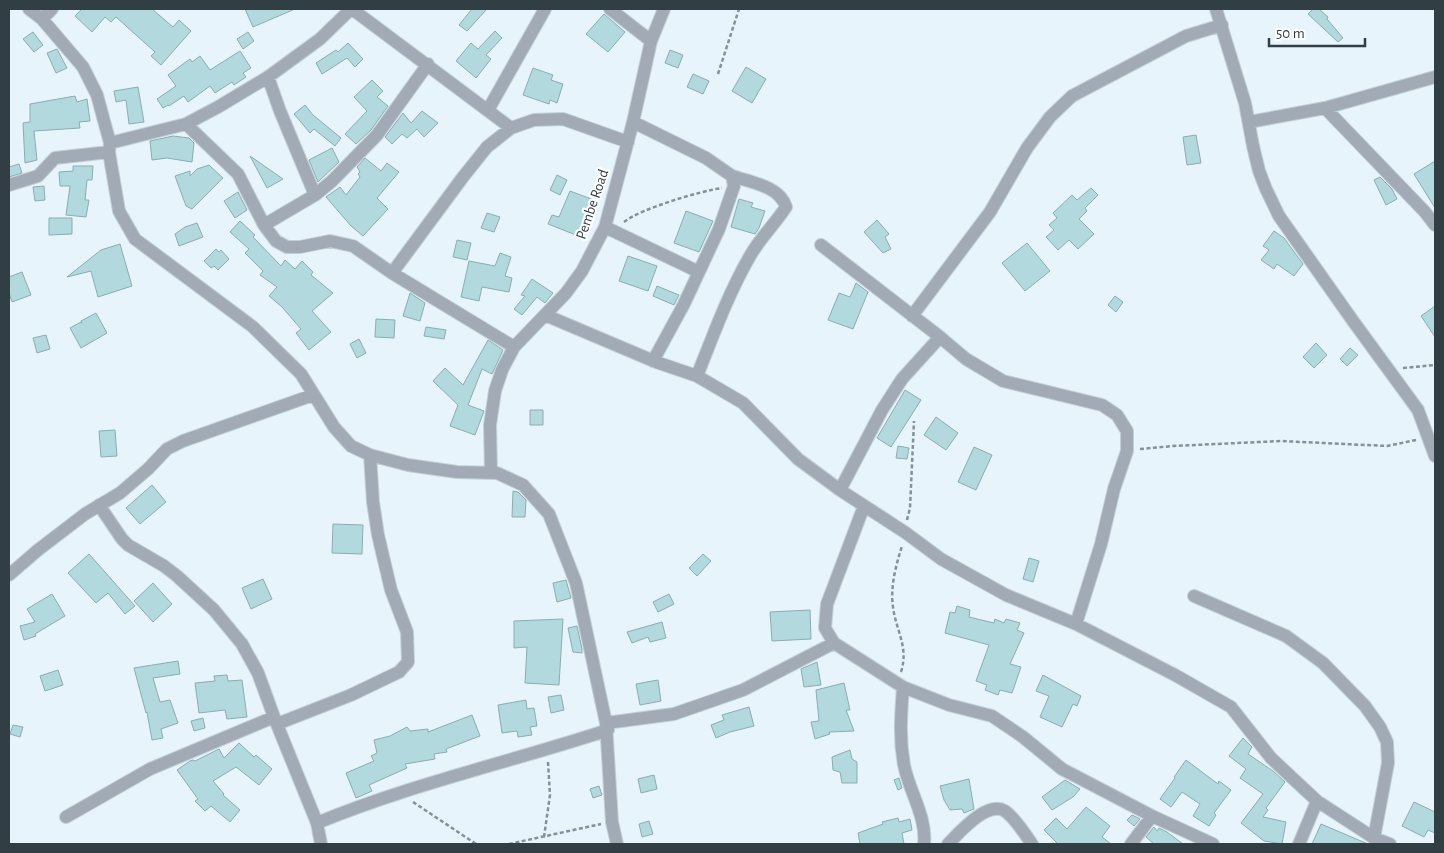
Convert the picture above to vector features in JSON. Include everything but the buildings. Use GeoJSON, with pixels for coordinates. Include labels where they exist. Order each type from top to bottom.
{"type":"FeatureCollection","features":[{"type":"Feature","properties":{"kind":"street"},"geometry":{"type":"LineString","coordinates":[[29,9],[42,18],[83,67],[97,95],[110,147],[119,212],[134,238],[253,327],[301,374],[334,427],[351,446],[370,455],[408,465],[457,472],[498,473],[523,485],[549,514],[576,582],[607,727],[612,822],[616,844]]}},
{"type":"Feature","properties":{"kind":"street"},"geometry":{"type":"LineString","coordinates":[[42,18],[52,9]]}},
{"type":"Feature","properties":{"kind":"street"},"geometry":{"type":"LineString","coordinates":[[9,185],[38,176],[55,158],[110,147],[186,124],[268,77],[320,39],[351,9],[428,64],[511,128]]}},
{"type":"Feature","properties":{"kind":"street"},"geometry":{"type":"LineString","coordinates":[[488,110],[545,9]]}},
{"type":"Feature","properties":{"kind":"street"},"geometry":{"type":"LineString","coordinates":[[610,9],[651,41]]}},
{"type":"Feature","properties":{"kind":"street","name":"Pembe Road"},"geometry":{"type":"LineString","coordinates":[[491,473],[490,425],[495,391],[502,370],[514,347],[566,293],[609,229],[651,41],[664,9]]}},
{"type":"Feature","properties":{"kind":"street"},"geometry":{"type":"LineString","coordinates":[[1216,9],[1249,122],[1260,171],[1279,216],[1418,410],[1435,456]]}},
{"type":"Feature","properties":{"kind":"street"},"geometry":{"type":"LineString","coordinates":[[912,316],[990,212],[1027,148],[1050,117],[1072,96],[1186,36],[1222,25]]}},
{"type":"Feature","properties":{"kind":"street"},"geometry":{"type":"LineString","coordinates":[[264,225],[315,195],[332,181],[377,135],[428,64]]}},
{"type":"Feature","properties":{"kind":"street"},"geometry":{"type":"LineString","coordinates":[[268,77],[315,195]]}},
{"type":"Feature","properties":{"kind":"street"},"geometry":{"type":"LineString","coordinates":[[1249,122],[1325,108],[1435,77]]}},
{"type":"Feature","properties":{"kind":"street"},"geometry":{"type":"LineString","coordinates":[[1325,108],[1425,212],[1435,225]]}},
{"type":"Feature","properties":{"kind":"street"},"geometry":{"type":"LineString","coordinates":[[392,273],[487,147],[511,128],[534,120],[563,119],[628,142]]}},
{"type":"Feature","properties":{"kind":"street"},"geometry":{"type":"LineString","coordinates":[[633,122],[706,158],[733,181],[772,189],[784,201],[786,207],[765,233],[749,258],[726,304],[697,376]]}},
{"type":"Feature","properties":{"kind":"street"},"geometry":{"type":"LineString","coordinates":[[186,124],[238,174],[264,225],[276,241],[287,247],[300,247],[330,241],[353,246],[392,273],[514,347]]}},
{"type":"Feature","properties":{"kind":"street"},"geometry":{"type":"LineString","coordinates":[[652,361],[684,304],[718,229],[733,181]]}},
{"type":"Feature","properties":{"kind":"street"},"geometry":{"type":"LineString","coordinates":[[609,229],[698,272]]}},
{"type":"Feature","properties":{"kind":"street"},"geometry":{"type":"LineString","coordinates":[[821,245],[966,359],[1003,382],[1102,405],[1117,415],[1126,431],[1127,451],[1114,488],[1101,544],[1076,624]]}},
{"type":"Feature","properties":{"kind":"street"},"geometry":{"type":"LineString","coordinates":[[544,315],[652,361],[697,376],[743,403],[798,459],[840,490],[904,531],[941,559],[1006,595],[1076,624],[1175,675],[1231,707],[1271,758],[1317,801],[1374,838],[1390,844]]}},
{"type":"Feature","properties":{"kind":"street"},"geometry":{"type":"LineString","coordinates":[[840,490],[882,410],[902,379],[940,337]]}},
{"type":"Feature","properties":{"kind":"street"},"geometry":{"type":"LineString","coordinates":[[9,575],[45,544],[120,492],[148,469],[167,449],[313,395]]}},
{"type":"Feature","properties":{"kind":"street"},"geometry":{"type":"LineString","coordinates":[[66,817],[150,769],[275,721],[351,695],[399,672],[408,662],[407,632],[391,590],[378,535],[373,502],[370,455]]}},
{"type":"Feature","properties":{"kind":"street"},"geometry":{"type":"LineString","coordinates":[[99,505],[128,545],[164,566],[214,610],[242,644],[258,673],[275,721],[317,823],[321,844]]}},
{"type":"Feature","properties":{"kind":"street"},"geometry":{"type":"LineString","coordinates":[[864,506],[827,604],[825,628],[834,643],[901,685],[949,705],[992,716],[1023,737],[1062,769],[1152,816],[1213,844]]}},
{"type":"Feature","properties":{"kind":"street"},"geometry":{"type":"LineString","coordinates":[[1194,596],[1286,636],[1323,663],[1365,706],[1380,727],[1387,742],[1388,763],[1374,838]]}},
{"type":"Feature","properties":{"kind":"street"},"geometry":{"type":"LineString","coordinates":[[317,823],[360,805],[399,792],[546,750],[607,727],[674,714],[743,690],[834,643]]}},
{"type":"Feature","properties":{"kind":"street"},"geometry":{"type":"LineString","coordinates":[[901,685],[899,730],[904,766],[925,832],[924,844]]}},
{"type":"Feature","properties":{"kind":"street"},"geometry":{"type":"LineString","coordinates":[[1300,844],[1317,801]]}},
{"type":"Feature","properties":{"kind":"street"},"geometry":{"type":"LineString","coordinates":[[948,844],[974,819],[997,808],[1004,811],[1014,820],[1032,844]]}},
{"type":"Feature","properties":{"kind":"street"},"geometry":{"type":"LineString","coordinates":[[1131,844],[1152,816]]}},
{"type":"Feature","properties":{"kind":"path"},"geometry":{"type":"LineString","coordinates":[[718,74],[739,9]]}},
{"type":"Feature","properties":{"kind":"path"},"geometry":{"type":"LineString","coordinates":[[609,229],[631,216],[654,207],[715,189],[733,181]]}},
{"type":"Feature","properties":{"kind":"path"},"geometry":{"type":"LineString","coordinates":[[1389,369],[1435,365]]}},
{"type":"Feature","properties":{"kind":"path"},"geometry":{"type":"LineString","coordinates":[[901,685],[905,661],[902,640],[893,607],[893,582],[910,508],[914,420]]}},
{"type":"Feature","properties":{"kind":"path"},"geometry":{"type":"LineString","coordinates":[[1127,451],[1174,446],[1281,441],[1387,446],[1427,438]]}},
{"type":"Feature","properties":{"kind":"path"},"geometry":{"type":"LineString","coordinates":[[544,837],[550,795],[546,750]]}},
{"type":"Feature","properties":{"kind":"path"},"geometry":{"type":"LineString","coordinates":[[399,792],[454,831],[476,844]]}},
{"type":"Feature","properties":{"kind":"path"},"geometry":{"type":"LineString","coordinates":[[509,844],[612,822]]}}]}
